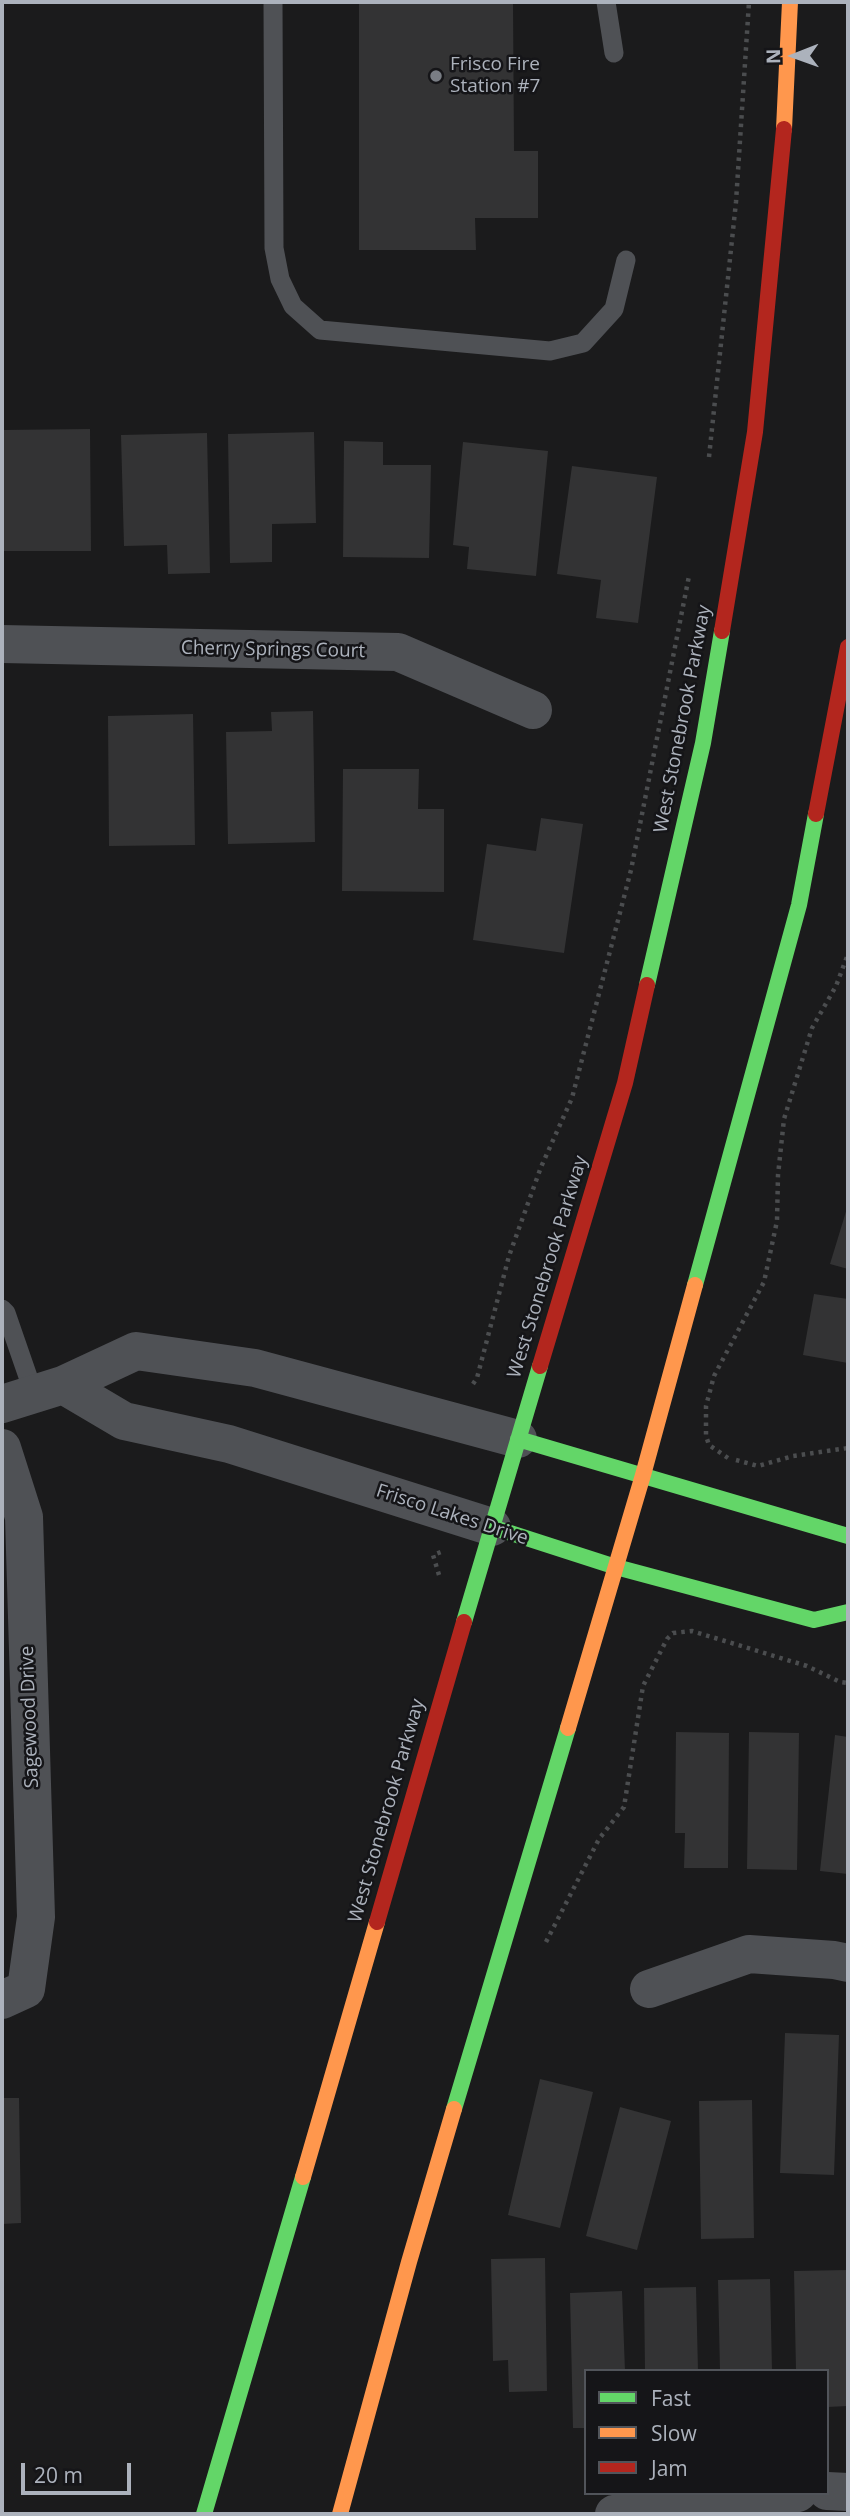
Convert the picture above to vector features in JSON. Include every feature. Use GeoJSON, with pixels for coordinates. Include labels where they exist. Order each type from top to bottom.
{"type":"FeatureCollection","features":[{"type":"Feature","properties":{"kind":"street","name":"West Stonebrook Parkway"},"geometry":{"type":"LineString","coordinates":[[204,2514],[492,1527],[625,1083],[703,743],[755,432],[783,147],[790,2]]}},
{"type":"Feature","properties":{"kind":"street","name":"Cherry Springs Court"},"geometry":{"type":"LineString","coordinates":[[2,644],[398,652],[533,710]]}},
{"type":"Feature","properties":{"kind":"street"},"geometry":{"type":"LineString","coordinates":[[340,2514],[413,2249],[643,1475],[799,905],[848,647]]}},
{"type":"Feature","properties":{"kind":"street"},"geometry":{"type":"LineString","coordinates":[[33,1394],[136,1351],[256,1368],[518,1439],[848,1536]]}},
{"type":"Feature","properties":{"kind":"street","name":"Frisco Lakes Drive"},"geometry":{"type":"LineString","coordinates":[[33,1394],[124,1422],[229,1444],[616,1567],[814,1620],[848,1612]]}},
{"type":"Feature","properties":{"kind":"street","name":"Sagewood Drive"},"geometry":{"type":"LineString","coordinates":[[2,1448],[24,1517],[36,1917],[14,1995]]}},
{"type":"Feature","properties":{"kind":"street"},"geometry":{"type":"LineString","coordinates":[[649,1989],[749,1954],[848,1963]]}},
{"type":"Feature","properties":{"kind":"street"},"geometry":{"type":"LineString","coordinates":[[829,2491],[848,2492]]}},
{"type":"Feature","properties":{"kind":"street"},"geometry":{"type":"LineString","coordinates":[[614,2514],[780,2495]]}},
{"type":"Feature","properties":{"kind":"lane"},"geometry":{"type":"LineString","coordinates":[[273,2],[274,248],[279,279],[293,306],[320,330],[550,351],[561,349],[583,343],[614,309],[626,260]]}},
{"type":"Feature","properties":{"kind":"lane"},"geometry":{"type":"LineString","coordinates":[[606,2],[614,53]]}},
{"type":"Feature","properties":{"kind":"lane"},"geometry":{"type":"LineString","coordinates":[[2,1309],[6,1313],[33,1394]]}},
{"type":"Feature","properties":{"kind":"path"},"geometry":{"type":"LineString","coordinates":[[708,464],[736,202],[748,2]]}},
{"type":"Feature","properties":{"kind":"path"},"geometry":{"type":"LineString","coordinates":[[473,1384],[477,1378],[509,1256],[541,1167],[572,1098],[631,870],[691,569]]}},
{"type":"Feature","properties":{"kind":"path"},"geometry":{"type":"LineString","coordinates":[[848,954],[836,986],[812,1028],[784,1119],[778,1175],[777,1221],[764,1282],[714,1376],[706,1406],[706,1436],[709,1446],[726,1458],[758,1466],[793,1456],[848,1448]]}},
{"type":"Feature","properties":{"kind":"path"},"geometry":{"type":"LineString","coordinates":[[545,1943],[599,1839],[624,1807],[643,1686],[667,1639],[673,1633],[692,1631],[807,1666],[848,1683]]}},
{"type":"Feature","properties":{"kind":"building","name":"Frisco Fire Station #7"},"geometry":{"type":"Polygon","coordinates":[[[359,2],[513,2],[514,151],[538,151],[538,218],[475,218],[476,250],[359,250],[359,2]]]}},
{"type":"Feature","properties":{"kind":"building"},"geometry":{"type":"Polygon","coordinates":[[[90,429],[91,551],[2,551],[2,430],[90,429]]]}},
{"type":"Feature","properties":{"kind":"building"},"geometry":{"type":"Polygon","coordinates":[[[314,432],[316,523],[272,524],[272,562],[230,563],[228,434],[314,432]]]}},
{"type":"Feature","properties":{"kind":"building"},"geometry":{"type":"Polygon","coordinates":[[[207,433],[210,573],[168,574],[167,545],[124,546],[121,435],[207,433]]]}},
{"type":"Feature","properties":{"kind":"building"},"geometry":{"type":"Polygon","coordinates":[[[344,441],[383,442],[383,465],[431,465],[429,558],[343,557],[344,441]]]}},
{"type":"Feature","properties":{"kind":"building"},"geometry":{"type":"Polygon","coordinates":[[[463,442],[548,451],[536,576],[467,569],[469,547],[453,545],[463,442]]]}},
{"type":"Feature","properties":{"kind":"building"},"geometry":{"type":"Polygon","coordinates":[[[572,466],[657,477],[638,623],[596,618],[601,580],[557,574],[572,466]]]}},
{"type":"Feature","properties":{"kind":"building"},"geometry":{"type":"Polygon","coordinates":[[[313,711],[315,842],[228,844],[226,732],[272,731],[271,712],[313,711]]]}},
{"type":"Feature","properties":{"kind":"building"},"geometry":{"type":"Polygon","coordinates":[[[193,714],[195,845],[109,846],[108,716],[193,714]]]}},
{"type":"Feature","properties":{"kind":"building"},"geometry":{"type":"Polygon","coordinates":[[[343,769],[419,769],[418,809],[444,809],[444,892],[342,891],[343,769]]]}},
{"type":"Feature","properties":{"kind":"building"},"geometry":{"type":"Polygon","coordinates":[[[541,818],[583,824],[564,953],[473,940],[487,844],[536,851],[541,818]]]}},
{"type":"Feature","properties":{"kind":"building"},"geometry":{"type":"Polygon","coordinates":[[[848,1205],[848,1269],[830,1264],[848,1205]]]}},
{"type":"Feature","properties":{"kind":"building"},"geometry":{"type":"Polygon","coordinates":[[[814,1294],[848,1299],[848,1363],[803,1355],[814,1294]]]}},
{"type":"Feature","properties":{"kind":"building"},"geometry":{"type":"Polygon","coordinates":[[[676,1732],[729,1733],[728,1868],[684,1868],[685,1833],[675,1833],[676,1732]]]}},
{"type":"Feature","properties":{"kind":"building"},"geometry":{"type":"Polygon","coordinates":[[[749,1732],[799,1733],[797,1870],[747,1869],[749,1732]]]}},
{"type":"Feature","properties":{"kind":"building"},"geometry":{"type":"Polygon","coordinates":[[[835,1735],[848,1737],[848,1874],[820,1871],[835,1735]]]}},
{"type":"Feature","properties":{"kind":"building"},"geometry":{"type":"Polygon","coordinates":[[[785,2033],[839,2035],[834,2175],[780,2173],[785,2033]]]}},
{"type":"Feature","properties":{"kind":"building"},"geometry":{"type":"Polygon","coordinates":[[[540,2079],[593,2092],[560,2228],[508,2215],[540,2079]]]}},
{"type":"Feature","properties":{"kind":"building"},"geometry":{"type":"Polygon","coordinates":[[[2,2098],[19,2098],[21,2223],[2,2224],[2,2098]]]}},
{"type":"Feature","properties":{"kind":"building"},"geometry":{"type":"Polygon","coordinates":[[[752,2100],[754,2238],[701,2239],[699,2101],[752,2100]]]}},
{"type":"Feature","properties":{"kind":"building"},"geometry":{"type":"Polygon","coordinates":[[[620,2107],[671,2121],[637,2250],[586,2236],[620,2107]]]}},
{"type":"Feature","properties":{"kind":"building"},"geometry":{"type":"Polygon","coordinates":[[[545,2258],[547,2391],[509,2392],[508,2360],[493,2361],[491,2259],[545,2258]]]}},
{"type":"Feature","properties":{"kind":"building"},"geometry":{"type":"Polygon","coordinates":[[[848,2270],[848,2406],[829,2407],[829,2369],[796,2369],[794,2271],[848,2270]]]}},
{"type":"Feature","properties":{"kind":"building"},"geometry":{"type":"Polygon","coordinates":[[[770,2279],[772,2369],[720,2369],[718,2280],[770,2279]]]}},
{"type":"Feature","properties":{"kind":"building"},"geometry":{"type":"Polygon","coordinates":[[[696,2287],[698,2369],[645,2369],[644,2288],[696,2287]]]}},
{"type":"Feature","properties":{"kind":"building"},"geometry":{"type":"Polygon","coordinates":[[[622,2291],[625,2369],[584,2369],[584,2428],[573,2428],[570,2293],[622,2291]]]}},
{"type":"Feature","properties":{"kind":"traffic: fast"},"geometry":{"type":"LineString","coordinates":[[647,985],[703,743],[722,631]]}},
{"type":"Feature","properties":{"kind":"traffic: fast"},"geometry":{"type":"LineString","coordinates":[[695,1285],[799,905],[816,814]]}},
{"type":"Feature","properties":{"kind":"traffic: fast"},"geometry":{"type":"LineString","coordinates":[[464,1622],[540,1366]]}},
{"type":"Feature","properties":{"kind":"traffic: fast"},"geometry":{"type":"LineString","coordinates":[[518,1439],[848,1536]]}},
{"type":"Feature","properties":{"kind":"traffic: fast"},"geometry":{"type":"LineString","coordinates":[[492,1527],[616,1567],[814,1620],[848,1612]]}},
{"type":"Feature","properties":{"kind":"traffic: fast"},"geometry":{"type":"LineString","coordinates":[[454,2109],[568,1728]]}},
{"type":"Feature","properties":{"kind":"traffic: fast"},"geometry":{"type":"LineString","coordinates":[[204,2514],[303,2177]]}},
{"type":"Feature","properties":{"kind":"traffic: slow"},"geometry":{"type":"LineString","coordinates":[[784,129],[790,2]]}},
{"type":"Feature","properties":{"kind":"traffic: slow"},"geometry":{"type":"LineString","coordinates":[[568,1728],[643,1475],[695,1285]]}},
{"type":"Feature","properties":{"kind":"traffic: slow"},"geometry":{"type":"LineString","coordinates":[[303,2177],[377,1922]]}},
{"type":"Feature","properties":{"kind":"traffic: slow"},"geometry":{"type":"LineString","coordinates":[[340,2514],[454,2109]]}},
{"type":"Feature","properties":{"kind":"traffic: jam"},"geometry":{"type":"LineString","coordinates":[[722,631],[755,432],[784,129]]}},
{"type":"Feature","properties":{"kind":"traffic: jam"},"geometry":{"type":"LineString","coordinates":[[816,814],[848,647]]}},
{"type":"Feature","properties":{"kind":"traffic: jam"},"geometry":{"type":"LineString","coordinates":[[540,1366],[625,1083],[647,985]]}},
{"type":"Feature","properties":{"kind":"traffic: jam"},"geometry":{"type":"LineString","coordinates":[[377,1922],[464,1622]]}},
{"type":"Feature","properties":{"kind":"place","name":"Frisco Fire Station #7"},"geometry":{"type":"Point","coordinates":[436,76]}}]}
